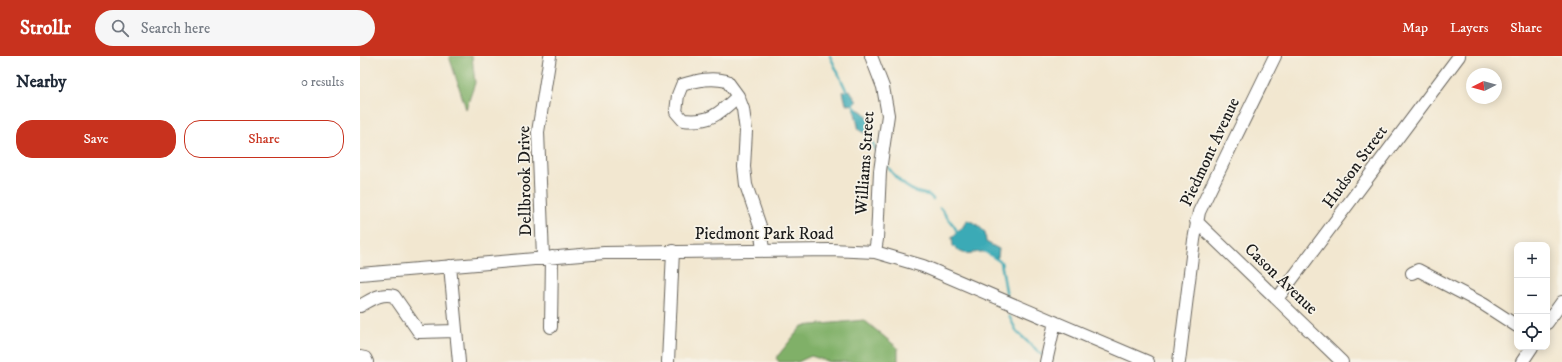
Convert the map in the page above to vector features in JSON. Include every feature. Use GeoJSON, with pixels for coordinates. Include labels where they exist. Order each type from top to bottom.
{"type":"FeatureCollection","features":[{"type":"Feature","properties":{"kind":"street","name":"Dellbrook Drive"},"geometry":{"type":"LineString","coordinates":[[550,56],[538,132],[548,257],[551,327]]}},
{"type":"Feature","properties":{"kind":"street","name":"Williams Street"},"geometry":{"type":"LineString","coordinates":[[871,56],[883,87],[888,115],[880,171],[875,252]]}},
{"type":"Feature","properties":{"kind":"street","name":"Piedmont Avenue"},"geometry":{"type":"LineString","coordinates":[[1179,362],[1196,221],[1204,201],[1275,56]]}},
{"type":"Feature","properties":{"kind":"street","name":"Hudson Street"},"geometry":{"type":"LineString","coordinates":[[1278,299],[1459,56]]}},
{"type":"Feature","properties":{"kind":"street"},"geometry":{"type":"LineString","coordinates":[[738,96],[722,112],[711,118],[694,121],[683,120],[676,112],[678,95],[682,84],[701,79],[717,78],[727,81],[738,96],[743,109],[746,131],[746,185],[760,226],[763,250]]}},
{"type":"Feature","properties":{"kind":"street","name":"Cason Avenue"},"geometry":{"type":"LineString","coordinates":[[1196,221],[1342,362]]}},
{"type":"Feature","properties":{"kind":"street","name":"Piedmont Park Road"},"geometry":{"type":"LineString","coordinates":[[360,274],[548,257],[673,251],[763,250],[875,252],[923,266],[1148,362]]}},
{"type":"Feature","properties":{"kind":"street"},"geometry":{"type":"LineString","coordinates":[[668,362],[673,251]]}},
{"type":"Feature","properties":{"kind":"street"},"geometry":{"type":"LineString","coordinates":[[450,266],[459,362]]}},
{"type":"Feature","properties":{"kind":"street"},"geometry":{"type":"LineString","coordinates":[[1412,273],[1418,270],[1483,304],[1514,324]]}},
{"type":"Feature","properties":{"kind":"street"},"geometry":{"type":"LineString","coordinates":[[360,306],[380,295],[388,294],[394,296],[419,332],[456,331]]}},
{"type":"Feature","properties":{"kind":"street"},"geometry":{"type":"LineString","coordinates":[[1550,319],[1562,302]]}},
{"type":"Feature","properties":{"kind":"street"},"geometry":{"type":"LineString","coordinates":[[1046,362],[1055,322]]}},
{"type":"Feature","properties":{"kind":"street"},"geometry":{"type":"LineString","coordinates":[[1522,362],[1530,350]]}},
{"type":"Feature","properties":{"kind":"street"},"geometry":{"type":"LineString","coordinates":[[360,357],[365,358],[367,362]]}},
{"type":"Feature","properties":{"kind":"green space"},"geometry":{"type":"Polygon","coordinates":[[[449,56],[472,56],[475,83],[466,109],[449,56]]]}},
{"type":"Feature","properties":{"kind":"green space"},"geometry":{"type":"Polygon","coordinates":[[[864,320],[898,348],[898,362],[830,362],[811,356],[798,362],[779,362],[776,358],[802,326],[864,320]]]}},
{"type":"Feature","properties":{"kind":"water"},"geometry":{"type":"Polygon","coordinates":[[[850,90],[857,102],[850,105],[846,104],[843,92],[850,90]]]}},
{"type":"Feature","properties":{"kind":"water"},"geometry":{"type":"Polygon","coordinates":[[[854,109],[864,112],[869,120],[871,128],[864,133],[859,130],[854,109]]]}},
{"type":"Feature","properties":{"kind":"water"},"geometry":{"type":"Polygon","coordinates":[[[967,220],[975,223],[985,232],[986,242],[999,249],[998,257],[996,258],[983,252],[964,253],[960,252],[953,246],[952,237],[962,228],[967,220]]]}},
{"type":"Feature","properties":{"kind":"waterway"},"geometry":{"type":"LineString","coordinates":[[830,56],[848,94]]}},
{"type":"Feature","properties":{"kind":"waterway"},"geometry":{"type":"LineString","coordinates":[[852,102],[857,111]]}},
{"type":"Feature","properties":{"kind":"waterway"},"geometry":{"type":"LineString","coordinates":[[866,128],[876,150]]}},
{"type":"Feature","properties":{"kind":"waterway"},"geometry":{"type":"LineString","coordinates":[[886,164],[904,185],[916,192],[929,195],[933,199]]}},
{"type":"Feature","properties":{"kind":"waterway"},"geometry":{"type":"LineString","coordinates":[[940,208],[959,235]]}},
{"type":"Feature","properties":{"kind":"waterway"},"geometry":{"type":"LineString","coordinates":[[984,251],[1001,262],[1007,297]]}},
{"type":"Feature","properties":{"kind":"waterway"},"geometry":{"type":"LineString","coordinates":[[1009,316],[1017,332],[1042,355]]}}]}
